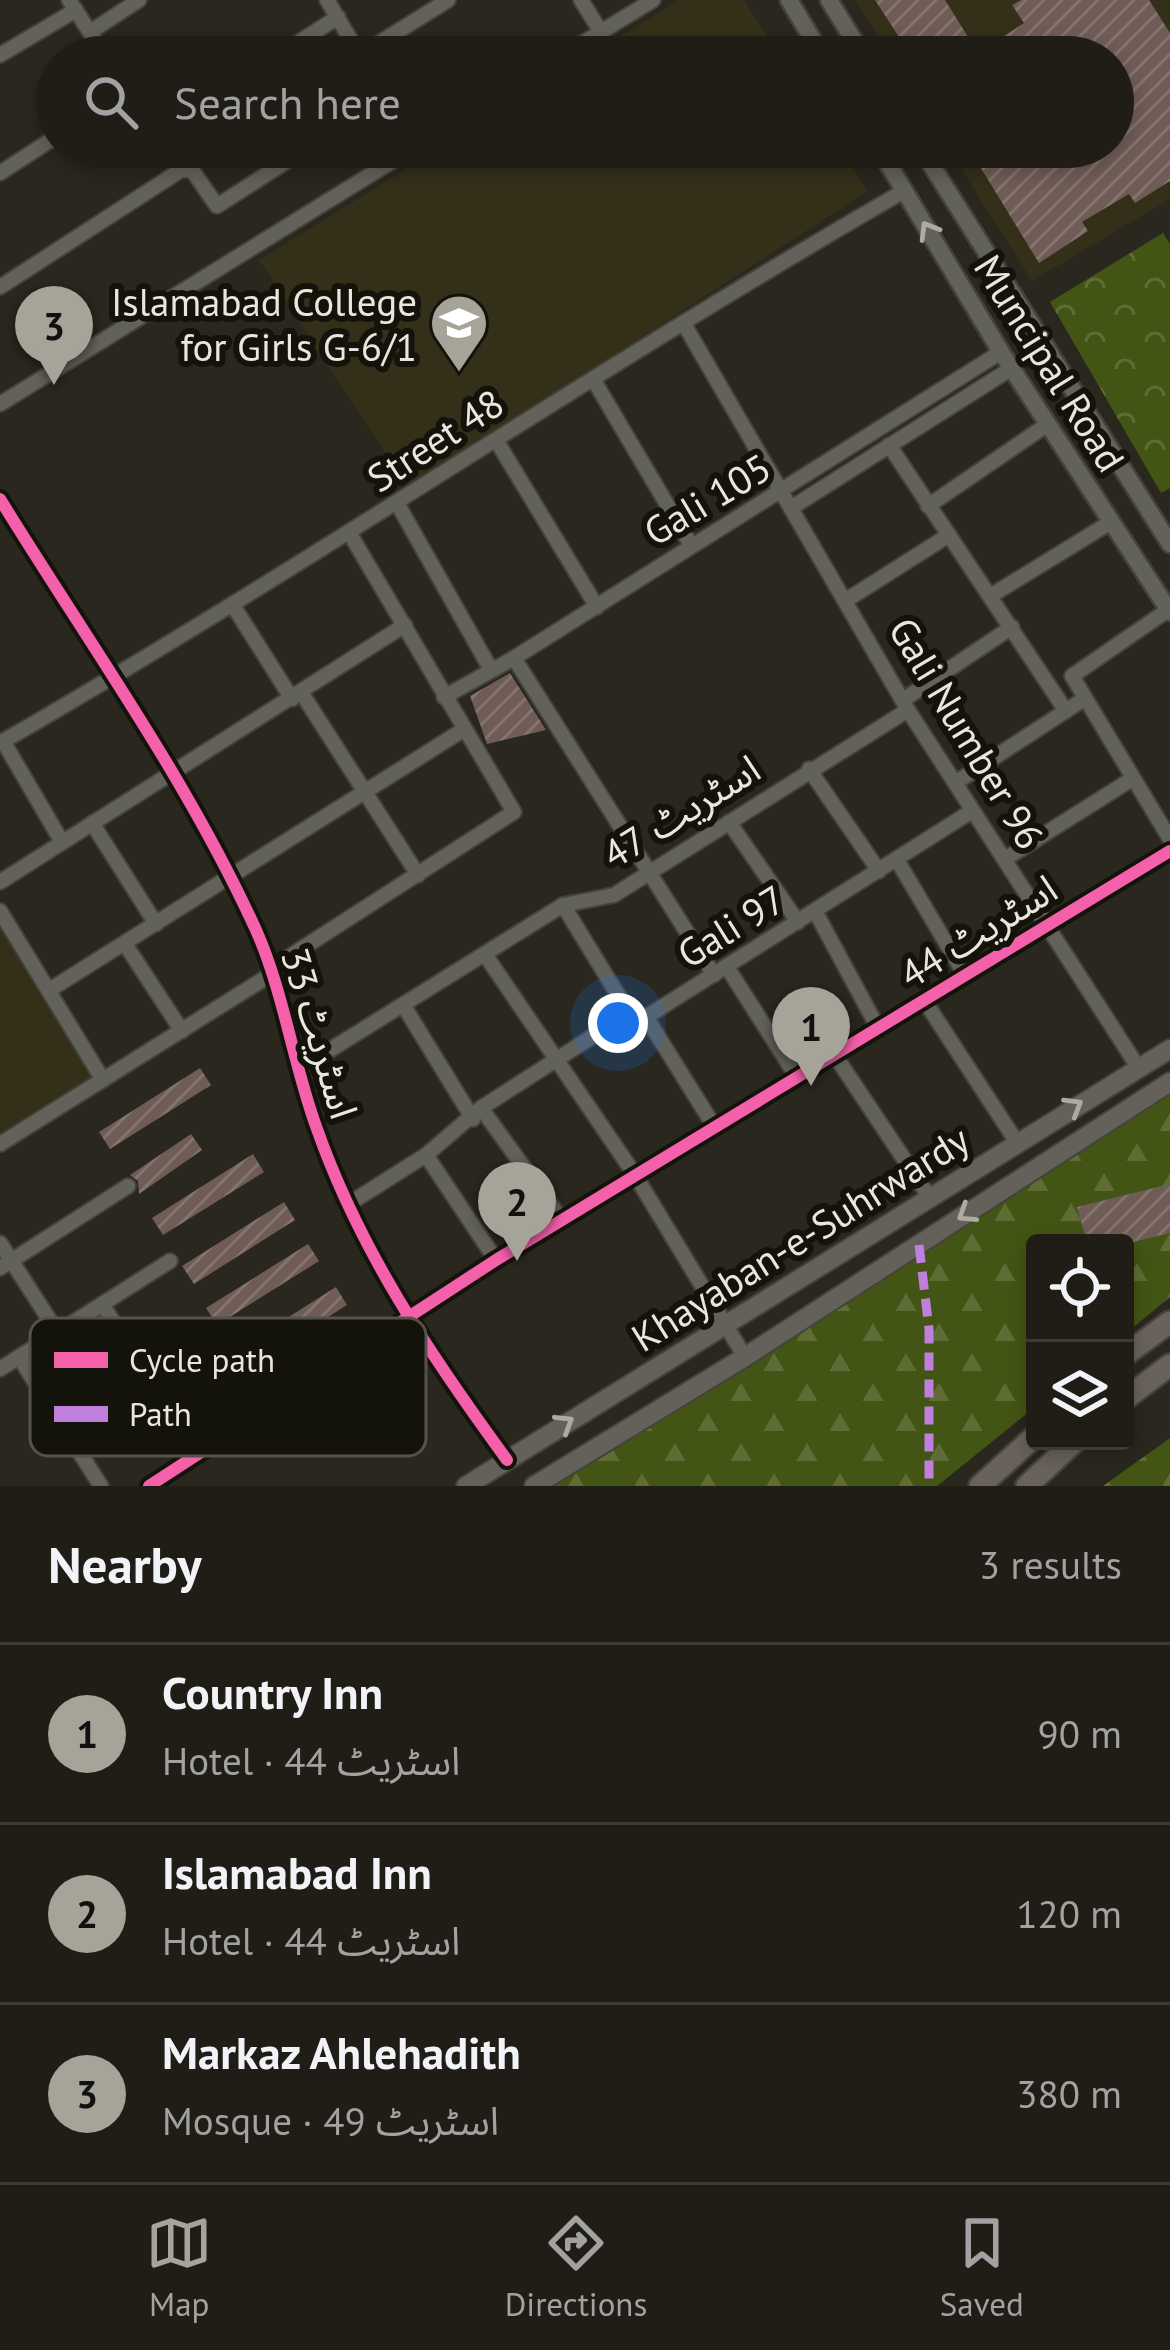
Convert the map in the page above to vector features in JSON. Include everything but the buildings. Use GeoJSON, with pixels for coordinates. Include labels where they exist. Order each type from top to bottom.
{"type":"FeatureCollection","features":[{"type":"Feature","properties":{"kind":"highway"},"geometry":{"type":"LineString","coordinates":[[1134,1348],[1170,1322]]}},
{"type":"Feature","properties":{"kind":"highway"},"geometry":{"type":"LineString","coordinates":[[1134,1392],[1170,1365]]}},
{"type":"Feature","properties":{"kind":"highway"},"geometry":{"type":"LineString","coordinates":[[980,1486],[1026,1444]]}},
{"type":"Feature","properties":{"kind":"highway"},"geometry":{"type":"LineString","coordinates":[[1027,1486],[1065,1450]]}},
{"type":"Feature","properties":{"kind":"main road","name":"Khayaban-e-Suhrwardy"},"geometry":{"type":"LineString","coordinates":[[466,1486],[1170,1049]]}},
{"type":"Feature","properties":{"kind":"main road","name":"Khayaban-e-Suhrwardy"},"geometry":{"type":"LineString","coordinates":[[534,1486],[746,1358],[1170,1082]]}},
{"type":"Feature","properties":{"kind":"street"},"geometry":{"type":"LineString","coordinates":[[90,32],[139,0]]}},
{"type":"Feature","properties":{"kind":"street"},"geometry":{"type":"LineString","coordinates":[[327,0],[349,36]]}},
{"type":"Feature","properties":{"kind":"street"},"geometry":{"type":"LineString","coordinates":[[392,36],[448,0]]}},
{"type":"Feature","properties":{"kind":"street"},"geometry":{"type":"LineString","coordinates":[[581,0],[601,32]]}},
{"type":"Feature","properties":{"kind":"street"},"geometry":{"type":"LineString","coordinates":[[594,36],[653,0]]}},
{"type":"Feature","properties":{"kind":"street"},"geometry":{"type":"LineString","coordinates":[[789,0],[810,36]]}},
{"type":"Feature","properties":{"kind":"street"},"geometry":{"type":"LineString","coordinates":[[829,0],[851,36]]}},
{"type":"Feature","properties":{"kind":"street"},"geometry":{"type":"LineString","coordinates":[[0,55],[73,5],[93,36]]}},
{"type":"Feature","properties":{"kind":"street"},"geometry":{"type":"LineString","coordinates":[[309,36],[338,17]]}},
{"type":"Feature","properties":{"kind":"street"},"geometry":{"type":"LineString","coordinates":[[0,173],[36,150]]}},
{"type":"Feature","properties":{"kind":"street"},"geometry":{"type":"LineString","coordinates":[[0,287],[181,170],[192,170],[217,206],[276,168]]}},
{"type":"Feature","properties":{"kind":"street"},"geometry":{"type":"LineString","coordinates":[[0,404],[382,168]]}},
{"type":"Feature","properties":{"kind":"street","name":"Muncipal Road"},"geometry":{"type":"LineString","coordinates":[[890,168],[1006,360],[1169,611]]}},
{"type":"Feature","properties":{"kind":"street","name":"Muncipal Road"},"geometry":{"type":"LineString","coordinates":[[933,168],[1170,544]]}},
{"type":"Feature","properties":{"kind":"street","name":"Street 48"},"geometry":{"type":"LineString","coordinates":[[2,741],[234,607],[592,379],[904,191]]}},
{"type":"Feature","properties":{"kind":"street","name":"Gali Number 96"},"geometry":{"type":"LineString","coordinates":[[684,324],[906,705],[1138,1066]]}},
{"type":"Feature","properties":{"kind":"street"},"geometry":{"type":"LineString","coordinates":[[791,508],[890,446],[1006,360]]}},
{"type":"Feature","properties":{"kind":"street","name":"Gali 105"},"geometry":{"type":"LineString","coordinates":[[444,697],[1006,360]]}},
{"type":"Feature","properties":{"kind":"street"},"geometry":{"type":"LineString","coordinates":[[592,379],[692,545]]}},
{"type":"Feature","properties":{"kind":"street"},"geometry":{"type":"LineString","coordinates":[[928,506],[1048,424]]}},
{"type":"Feature","properties":{"kind":"street"},"geometry":{"type":"LineString","coordinates":[[496,440],[596,607]]}},
{"type":"Feature","properties":{"kind":"street"},"geometry":{"type":"LineString","coordinates":[[890,446],[1066,711]]}},
{"type":"Feature","properties":{"kind":"street","name":"اسٹریٹ 33"},"geometry":{"type":"LineString","coordinates":[[0,500],[116,676],[231,877],[270,972],[315,1126],[347,1205],[407,1318]]}},
{"type":"Feature","properties":{"kind":"street"},"geometry":{"type":"LineString","coordinates":[[397,503],[490,668]]}},
{"type":"Feature","properties":{"kind":"street"},"geometry":{"type":"LineString","coordinates":[[992,595],[1111,521]]}},
{"type":"Feature","properties":{"kind":"street"},"geometry":{"type":"LineString","coordinates":[[0,1144],[514,812],[350,534]]}},
{"type":"Feature","properties":{"kind":"street"},"geometry":{"type":"LineString","coordinates":[[848,599],[949,535]]}},
{"type":"Feature","properties":{"kind":"street"},"geometry":{"type":"LineString","coordinates":[[234,607],[418,875]]}},
{"type":"Feature","properties":{"kind":"street"},"geometry":{"type":"LineString","coordinates":[[1169,611],[1072,676],[1170,839]]}},
{"type":"Feature","properties":{"kind":"street"},"geometry":{"type":"LineString","coordinates":[[0,882],[405,625]]}},
{"type":"Feature","properties":{"kind":"street","name":"اسٹریٹ 47"},"geometry":{"type":"LineString","coordinates":[[301,1068],[405,1008],[563,905],[614,895],[906,705],[1012,627]]}},
{"type":"Feature","properties":{"kind":"street"},"geometry":{"type":"LineString","coordinates":[[514,658],[650,870],[797,1077]]}},
{"type":"Feature","properties":{"kind":"street"},"geometry":{"type":"LineString","coordinates":[[955,782],[1084,699]]}},
{"type":"Feature","properties":{"kind":"street"},"geometry":{"type":"LineString","coordinates":[[51,989],[463,730]]}},
{"type":"Feature","properties":{"kind":"street"},"geometry":{"type":"LineString","coordinates":[[2,741],[62,842]]}},
{"type":"Feature","properties":{"kind":"street"},"geometry":{"type":"LineString","coordinates":[[808,769],[879,871]]}},
{"type":"Feature","properties":{"kind":"street"},"geometry":{"type":"LineString","coordinates":[[1005,859],[1132,779]]}},
{"type":"Feature","properties":{"kind":"street","name":"Gali 97"},"geometry":{"type":"LineString","coordinates":[[646,1017],[972,811]]}},
{"type":"Feature","properties":{"kind":"street"},"geometry":{"type":"LineString","coordinates":[[729,821],[798,922]]}},
{"type":"Feature","properties":{"kind":"street"},"geometry":{"type":"LineString","coordinates":[[92,823],[156,924]]}},
{"type":"Feature","properties":{"kind":"street","name":"اسٹریٹ 44"},"geometry":{"type":"LineString","coordinates":[[411,1318],[496,1260],[1170,851]]}},
{"type":"Feature","properties":{"kind":"street"},"geometry":{"type":"LineString","coordinates":[[896,860],[965,975]]}},
{"type":"Feature","properties":{"kind":"street"},"geometry":{"type":"LineString","coordinates":[[563,905],[629,1013],[646,1017],[714,1126]]}},
{"type":"Feature","properties":{"kind":"street"},"geometry":{"type":"LineString","coordinates":[[0,911],[103,1079]]}},
{"type":"Feature","properties":{"kind":"street"},"geometry":{"type":"LineString","coordinates":[[815,911],[878,1028]]}},
{"type":"Feature","properties":{"kind":"street"},"geometry":{"type":"LineString","coordinates":[[124,944],[182,1030]]}},
{"type":"Feature","properties":{"kind":"street"},"geometry":{"type":"LineString","coordinates":[[486,956],[635,1175],[746,1358]]}},
{"type":"Feature","properties":{"kind":"street"},"geometry":{"type":"LineString","coordinates":[[923,1000],[1016,1141]]}},
{"type":"Feature","properties":{"kind":"street"},"geometry":{"type":"LineString","coordinates":[[405,1008],[477,1113],[562,1220]]}},
{"type":"Feature","properties":{"kind":"street"},"geometry":{"type":"LineString","coordinates":[[347,1205],[629,1013]]}},
{"type":"Feature","properties":{"kind":"street"},"geometry":{"type":"LineString","coordinates":[[834,1054],[930,1198]]}},
{"type":"Feature","properties":{"kind":"street"},"geometry":{"type":"LineString","coordinates":[[426,1155],[496,1260]]}},
{"type":"Feature","properties":{"kind":"street"},"geometry":{"type":"LineString","coordinates":[[6,1264],[128,1186]]}},
{"type":"Feature","properties":{"kind":"street"},"geometry":{"type":"LineString","coordinates":[[0,1243],[6,1264],[47,1318]]}},
{"type":"Feature","properties":{"kind":"street"},"geometry":{"type":"LineString","coordinates":[[80,1318],[170,1261]]}},
{"type":"Feature","properties":{"kind":"street"},"geometry":{"type":"LineString","coordinates":[[101,1304],[110,1318]]}},
{"type":"Feature","properties":{"kind":"street","name":"اسٹریٹ 33"},"geometry":{"type":"LineString","coordinates":[[426,1345],[507,1460]]}},
{"type":"Feature","properties":{"kind":"street"},"geometry":{"type":"LineString","coordinates":[[0,1369],[30,1350]]}},
{"type":"Feature","properties":{"kind":"street"},"geometry":{"type":"LineString","coordinates":[[19,1357],[30,1374]]}},
{"type":"Feature","properties":{"kind":"street"},"geometry":{"type":"LineString","coordinates":[[82,1456],[101,1486]]}},
{"type":"Feature","properties":{"kind":"street","name":"اسٹریٹ 44"},"geometry":{"type":"LineString","coordinates":[[149,1486],[196,1456]]}},
{"type":"Feature","properties":{"kind":"shaded area"},"geometry":{"type":"Polygon","coordinates":[[[679,0],[744,0],[767,36],[621,36],[679,0]]]}},
{"type":"Feature","properties":{"kind":"shaded area"},"geometry":{"type":"Polygon","coordinates":[[[855,0],[1170,0],[1170,199],[1032,281],[960,168],[1134,168],[1134,36],[878,36],[855,0]]]}},
{"type":"Feature","properties":{"kind":"shaded area","name":"Islamabad College for Girls G-6/1"},"geometry":{"type":"Polygon","coordinates":[[[407,168],[853,168],[868,191],[408,488],[259,260],[407,168]]]}},
{"type":"Feature","properties":{"kind":"shaded area"},"geometry":{"type":"Polygon","coordinates":[[[0,922],[108,1082],[0,1146],[0,922]]]}},
{"type":"Feature","properties":{"kind":"green space"},"geometry":{"type":"Polygon","coordinates":[[[1163,233],[1170,244],[1170,488],[1161,493],[1050,302],[1163,233]]]}},
{"type":"Feature","properties":{"kind":"green space"},"geometry":{"type":"Polygon","coordinates":[[[1170,1093],[1170,1297],[1134,1327],[1134,1234],[1026,1234],[1026,1414],[937,1486],[545,1486],[1170,1093]]]}},
{"type":"Feature","properties":{"kind":"green space"},"geometry":{"type":"Polygon","coordinates":[[[1170,1438],[1170,1486],[1103,1486],[1170,1438]]]}},
{"type":"Feature","properties":{"kind":"marked path"},"geometry":{"type":"LineString","coordinates":[[919,1245],[929,1329],[929,1486]]}},
{"type":"Feature","properties":{"kind":"cycle path"},"geometry":{"type":"LineString","coordinates":[[0,499],[167,764],[229,873],[266,954],[334,1174],[411,1318]]}},
{"type":"Feature","properties":{"kind":"cycle path"},"geometry":{"type":"LineString","coordinates":[[407,1318],[1170,851]]}},
{"type":"Feature","properties":{"kind":"cycle path"},"geometry":{"type":"LineString","coordinates":[[426,1344],[507,1460]]}},
{"type":"Feature","properties":{"kind":"cycle path"},"geometry":{"type":"LineString","coordinates":[[149,1486],[195,1456]]}},
{"type":"Feature","properties":{"kind":"place","name":"Islamabad College for Girls G-6/1"},"geometry":{"type":"Point","coordinates":[459,374]}},
{"type":"Feature","properties":{"kind":"place","name":"Markaz Ahlehadith"},"geometry":{"type":"Point","coordinates":[54,385]}},
{"type":"Feature","properties":{"kind":"place","name":"Country Inn"},"geometry":{"type":"Point","coordinates":[811,1086]}},
{"type":"Feature","properties":{"kind":"place","name":"Islamabad Inn"},"geometry":{"type":"Point","coordinates":[517,1261]}}]}
